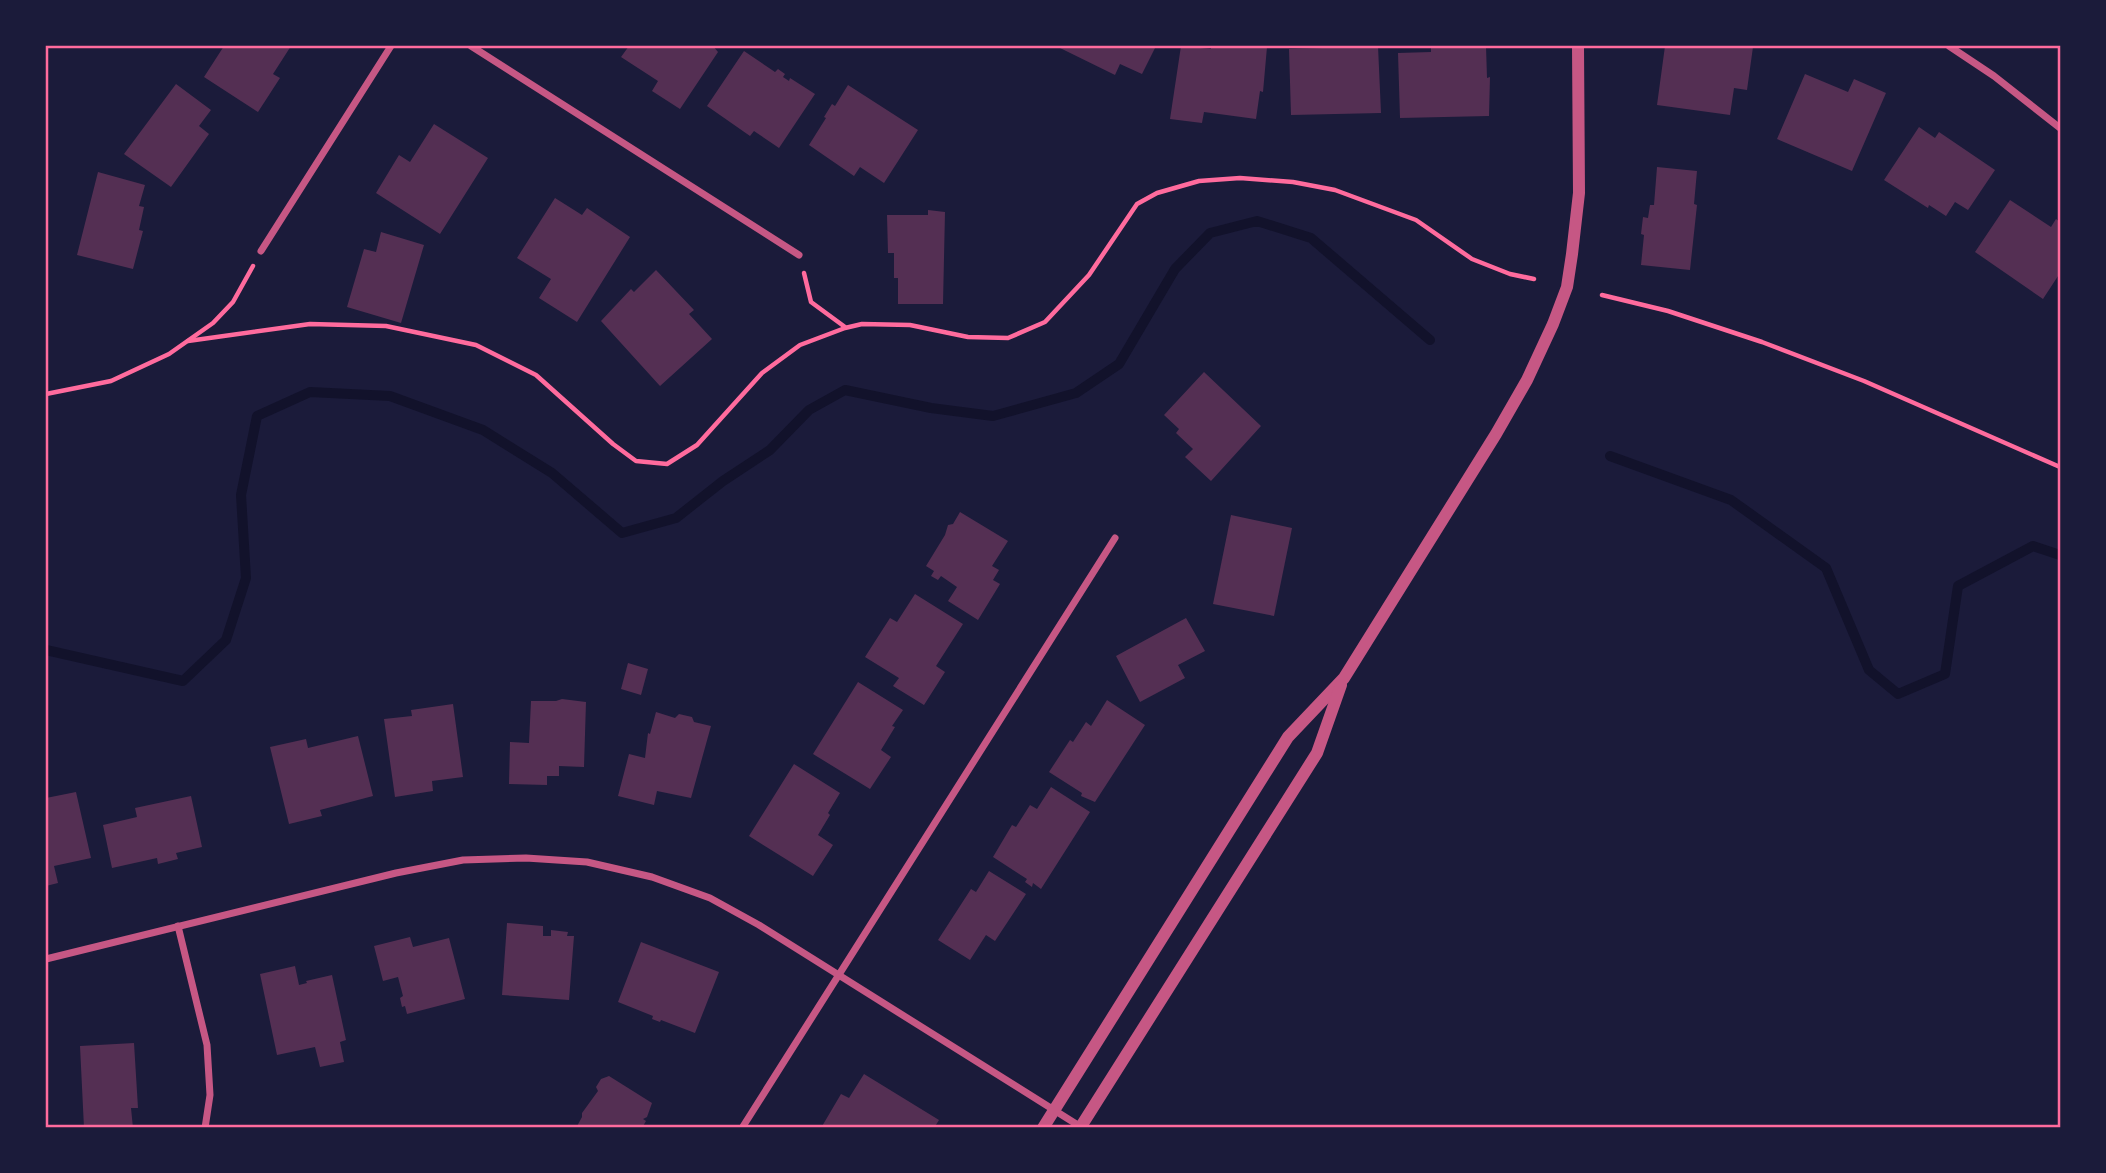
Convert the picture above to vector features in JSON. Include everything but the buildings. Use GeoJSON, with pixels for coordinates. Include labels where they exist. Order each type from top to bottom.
{"type":"FeatureCollection","features":[{"type":"Feature","properties":{"kind":"street"},"geometry":{"type":"LineString","coordinates":[[261,251],[390,46]]}},
{"type":"Feature","properties":{"kind":"street"},"geometry":{"type":"LineString","coordinates":[[471,46],[799,256]]}},
{"type":"Feature","properties":{"kind":"street"},"geometry":{"type":"LineString","coordinates":[[1043,1128],[1288,737],[1344,678],[1527,380],[1567,287],[1579,193],[1578,46]]}},
{"type":"Feature","properties":{"kind":"street"},"geometry":{"type":"LineString","coordinates":[[1949,46],[1994,76],[2060,128]]}},
{"type":"Feature","properties":{"kind":"street"},"geometry":{"type":"LineString","coordinates":[[742,1128],[1115,538]]}},
{"type":"Feature","properties":{"kind":"street"},"geometry":{"type":"LineString","coordinates":[[46,959],[396,873],[463,860],[526,858],[587,862],[652,877],[710,898],[839,974],[1080,1127],[1317,753],[1344,678]]}},
{"type":"Feature","properties":{"kind":"street"},"geometry":{"type":"LineString","coordinates":[[178,926],[207,1045],[210,1095],[205,1128]]}},
{"type":"Feature","properties":{"kind":"path"},"geometry":{"type":"LineString","coordinates":[[188,341],[310,324],[386,326],[476,345],[536,374],[613,444],[636,461],[667,464],[698,445],[762,373],[800,345],[845,328],[862,324],[910,326],[968,337],[1008,338],[1045,322],[1088,275],[1137,204],[1157,192],[1199,181],[1240,178],[1293,182],[1335,190],[1416,219],[1472,259],[1510,274],[1534,279]]}},
{"type":"Feature","properties":{"kind":"path"},"geometry":{"type":"LineString","coordinates":[[46,394],[111,381],[169,354],[214,323],[233,302],[261,251]]}},
{"type":"Feature","properties":{"kind":"path"},"geometry":{"type":"LineString","coordinates":[[799,256],[811,302],[845,328]]}},
{"type":"Feature","properties":{"kind":"path"},"geometry":{"type":"LineString","coordinates":[[1602,295],[1668,311],[1762,342],[1864,381],[2060,467]]}},
{"type":"Feature","properties":{"kind":"waterway"},"geometry":{"type":"LineString","coordinates":[[46,650],[183,681],[226,640],[246,578],[241,495],[257,416],[310,392],[390,396],[483,430],[552,473],[622,533],[676,518],[723,481],[770,450],[809,410],[845,390],[931,408],[993,416],[1076,393],[1119,364],[1175,269],[1210,233],[1257,221],[1311,238],[1430,340]]}},
{"type":"Feature","properties":{"kind":"waterway"},"geometry":{"type":"LineString","coordinates":[[1610,456],[1731,500],[1826,568],[1869,670],[1898,694],[1945,674],[1958,586],[2033,546],[2060,555]]}}]}
